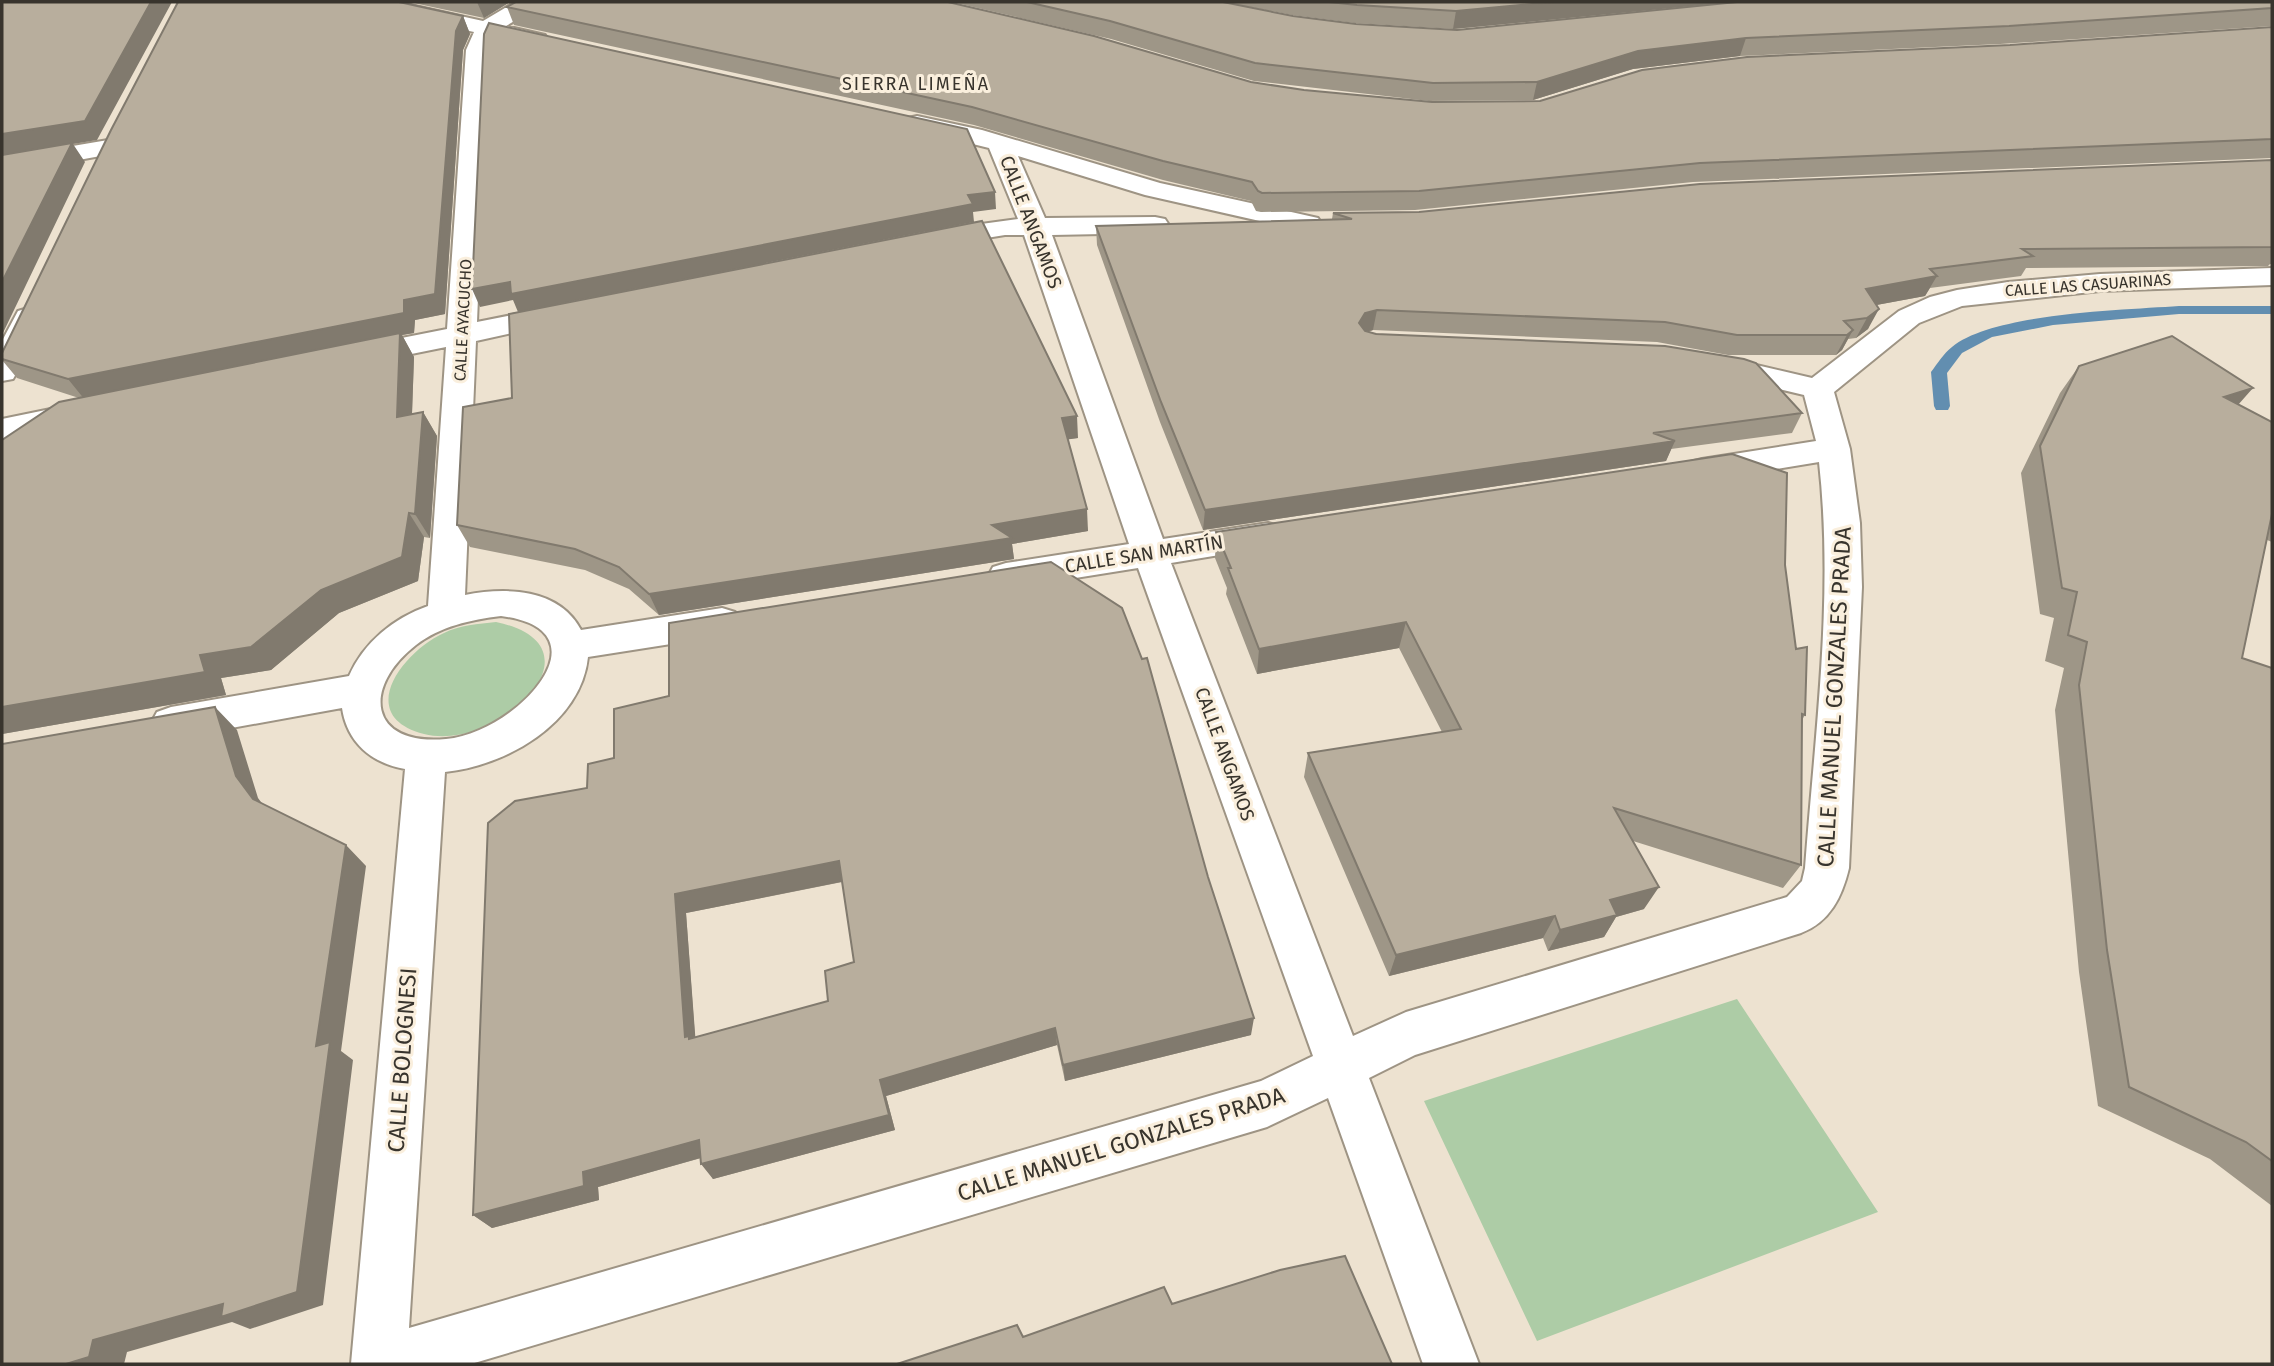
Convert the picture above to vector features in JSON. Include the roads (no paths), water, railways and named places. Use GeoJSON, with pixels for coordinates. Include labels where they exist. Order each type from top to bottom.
{"type":"FeatureCollection","features":[{"type":"Feature","properties":{"kind":"street"},"geometry":{"type":"LineString","coordinates":[[370,2],[566,46]]}},
{"type":"Feature","properties":{"kind":"street"},"geometry":{"type":"LineString","coordinates":[[486,29],[530,2]]}},
{"type":"Feature","properties":{"kind":"street","name":"CALLE AYACUCHO"},"geometry":{"type":"LineString","coordinates":[[446,612],[477,50],[486,29]]}},
{"type":"Feature","properties":{"kind":"street"},"geometry":{"type":"LineString","coordinates":[[897,119],[1000,144],[1154,189],[1322,224],[1035,226],[960,234],[906,245]]}},
{"type":"Feature","properties":{"kind":"street"},"geometry":{"type":"LineString","coordinates":[[96,173],[121,124]]}},
{"type":"Feature","properties":{"kind":"street","name":"CALLE ANGAMOS"},"geometry":{"type":"LineString","coordinates":[[1000,144],[1035,226],[1150,553],[1451,1364]]}},
{"type":"Feature","properties":{"kind":"street"},"geometry":{"type":"LineString","coordinates":[[2,166],[108,148]]}},
{"type":"Feature","properties":{"kind":"street","name":"CALLE LAS CASUARINAS"},"geometry":{"type":"LineString","coordinates":[[1818,389],[1909,317],[1943,302],[1994,292],[2154,278],[2272,277]]}},
{"type":"Feature","properties":{"kind":"street"},"geometry":{"type":"LineString","coordinates":[[2,372],[37,297]]}},
{"type":"Feature","properties":{"kind":"street"},"geometry":{"type":"LineString","coordinates":[[327,362],[584,310]]}},
{"type":"Feature","properties":{"kind":"street"},"geometry":{"type":"LineString","coordinates":[[1677,474],[1835,449],[1818,389],[1689,359]]}},
{"type":"Feature","properties":{"kind":"street"},"geometry":{"type":"LineString","coordinates":[[2,429],[97,410]]}},
{"type":"Feature","properties":{"kind":"street","name":"CALLE MANUEL GONZALES PRADA"},"geometry":{"type":"LineString","coordinates":[[379,1364],[1267,1103],[1406,1035],[1801,914],[1815,902],[1824,886],[1827,868],[1844,587],[1843,504],[1835,449]]}},
{"type":"Feature","properties":{"kind":"street","name":"CALLE SAN MARTÍN"},"geometry":{"type":"LineString","coordinates":[[975,581],[1305,530]]}},
{"type":"Feature","properties":{"kind":"street"},"geometry":{"type":"LineString","coordinates":[[501,603],[527,607],[547,615],[562,628],[569,646],[568,667],[560,689],[542,711],[518,730],[489,746],[457,754],[404,754],[372,736],[362,722],[359,706],[362,689],[383,652],[422,623],[446,612],[474,605],[501,603]]}},
{"type":"Feature","properties":{"kind":"street"},"geometry":{"type":"LineString","coordinates":[[569,646],[758,616]]}},
{"type":"Feature","properties":{"kind":"street"},"geometry":{"type":"LineString","coordinates":[[135,729],[362,689]]}},
{"type":"Feature","properties":{"kind":"street","name":"CALLE BOLOGNESI"},"geometry":{"type":"LineString","coordinates":[[379,1364],[426,756]]}},
{"type":"Feature","properties":{"kind":"waterway"},"geometry":{"type":"LineString","coordinates":[[1942,406],[1939,372],[1957,350],[1988,333],[2053,321],[2179,310],[2272,310]]}},
{"type":"Feature","properties":{"kind":"district","name":"SIERRA LIMEÑA"},"geometry":{"type":"Point","coordinates":[916,84]}}]}
